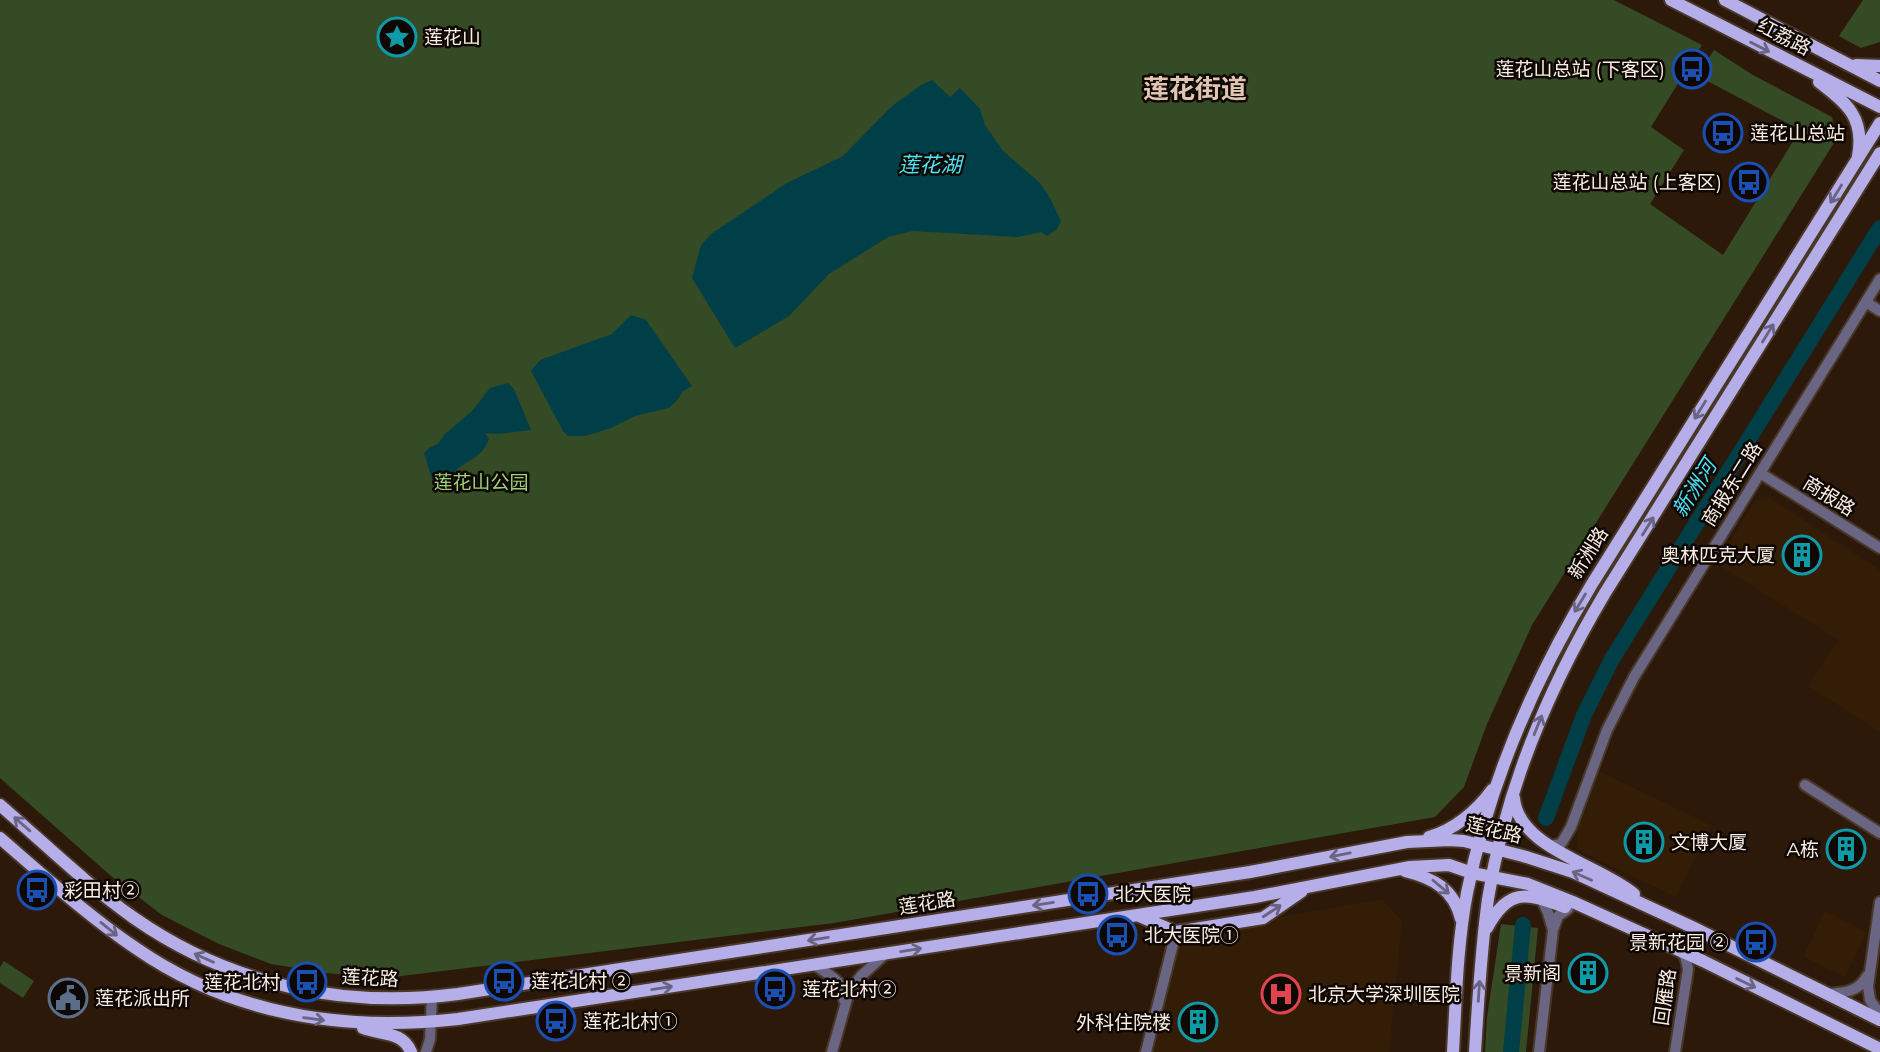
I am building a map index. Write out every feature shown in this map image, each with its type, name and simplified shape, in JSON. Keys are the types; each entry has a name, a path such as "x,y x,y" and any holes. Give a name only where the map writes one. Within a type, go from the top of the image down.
{"main road":[{"name":"红荔路","path":"1671,0 1880,107"},
{"name":"红荔路","path":"1725,0 1880,81"},
{"path":"1844,62 1858,66 1880,66"},
{"path":"1799,67 1849,108 1859,130 1857,160"},
{"name":"新洲路","path":"1452,1052 1463,928 1472,873 1498,781 1527,707 1569,622 1880,123"},
{"name":"新洲路","path":"1475,1052 1485,931 1493,876 1514,789 1542,715 1584,629 1880,153"},
{"path":"1407,842 1436,835 1450,828 1477,808 1498,781"},
{"path":"1514,789 1516,811 1529,831 1550,846 1619,883 1644,904"},
{"name":"莲花路","path":"0,805 133,917 171,942 211,962 264,981 319,994 364,999 432,998 1250,873 1407,842 1450,840 1499,849 1563,868 1880,1017"},
{"path":"0,838 119,937 189,981 236,1000 316,1020 353,1023 430,1022 1137,915 1398,869 1449,865 1535,887 1703,961 1880,1049"},
{"path":"1398,869 1426,877 1443,887 1457,906 1463,928"},
{"path":"1137,915 1176,932 1263,918 1307,887"},
{"path":"1485,931 1497,912 1511,900 1524,895 1595,913"},
{"path":"353,1023 401,1038 408,1044 411,1052"}],"street":[{"name":"商报东二路","path":"1550,846 1561,844 1571,827 1598,752 1628,687 1880,279"},
{"path":"1866,302 1880,311"},
{"name":"商报路","path":"1760,473 1880,548"},
{"path":"1804,785 1880,833"},
{"name":"商报东二路","path":"1571,827 1570,848 1577,860"},
{"path":"1541,898 1553,930"},
{"path":"1880,902 1868,973 1869,996 1880,1017"},
{"path":"1539,1052 1553,930 1558,916 1568,908"},
{"path":"1146,1052 1176,932"},
{"name":"回雁路","path":"1677,1052 1688,966 1685,956 1679,950"},
{"path":"832,1052 844,1003 856,981 885,954"},
{"name":"回雁路","path":"1677,1052 1693,973 1696,966 1703,961"},
{"path":"815,965 841,985 844,1003"},
{"path":"1827,994 1858,988 1868,973"},
{"path":"426,1052 432,998"},
{"path":"1856,1037 1863,1052"}],"shaded area":[{"path":"1769,497 1880,570 1880,732 1808,686 1838,640 1716,563 1756,500"},
{"name":"文博大厦","path":"1599,771 1711,825 1676,897 1578,850 1578,829"},
{"name":"北京大学深圳医院","path":"1382,899 1402,921 1389,1052 1151,1052 1181,935"},
{"path":"1825,911 1867,932 1845,977 1803,957"}],"green space":[{"name":"莲花山公园","path":"0,0 1614,0 1702,45 1651,127 1684,150 1650,204 1723,255 1800,130 1698,76 1714,50 1753,75 1832,117 1837,138 1532,625 1487,724 1464,787 1435,817 834,923 385,978 326,973 271,964 219,944 162,915 111,876 0,778"},
{"path":"1863,0 1880,0 1880,42 1861,48 1839,36"},
{"path":"1501,924 1538,928 1526,1052 1485,1052 1487,1017"},
{"path":"4,961 34,981 23,998 0,983 0,967"}],"water":[{"name":"莲花湖","path":"932,80 950,97 960,88 980,109 985,125 1003,151 1040,183 1050,198 1061,221 1057,229 1047,236 1041,232 1018,237 913,231 888,237 829,274 789,316 735,348 692,278 701,245 711,234 787,183 843,156 892,106"},
{"path":"631,315 646,320 692,386 682,392 669,408 635,416 611,428 585,436 568,436 531,371 540,360 612,334"},
{"path":"508,383 514,389 531,430 485,433 489,439 483,450 455,472 451,484 442,490 435,489 424,453 438,444 445,434 473,410 490,388"}],"waterway":[{"name":"新洲河","path":"1546,818 1584,715 1612,659 1880,228"},
{"name":"新洲河","path":"1511,1052 1523,925"}],"place":[{"name":"莲花山","path":"397,37"},
{"name":"莲花山总站 (下客区)","path":"1692,69"},
{"name":"莲花山总站","path":"1723,133"},
{"name":"莲花山总站 (上客区)","path":"1749,182"},
{"name":"奥林匹克大厦","path":"1802,555"},
{"name":"文博大厦","path":"1644,842"},
{"name":"A栋","path":"1846,849"},
{"name":"彩田村②","path":"37,890"},
{"name":"北大医院","path":"1088,894"},
{"name":"北大医院①","path":"1117,935"},
{"name":"景新花园 ②","path":"1756,942"},
{"name":"景新阁","path":"1588,973"},
{"name":"莲花北村 ②","path":"504,981"},
{"name":"莲花北村","path":"307,982"},
{"name":"莲花北村②","path":"775,989"},
{"name":"北京大学深圳医院","path":"1281,994"},
{"name":"莲花派出所","path":"68,998"},
{"name":"莲花北村①","path":"556,1021"},
{"name":"外科住院楼","path":"1198,1022"}],"district":[{"name":"莲花街道","path":"1195,89"}]}
